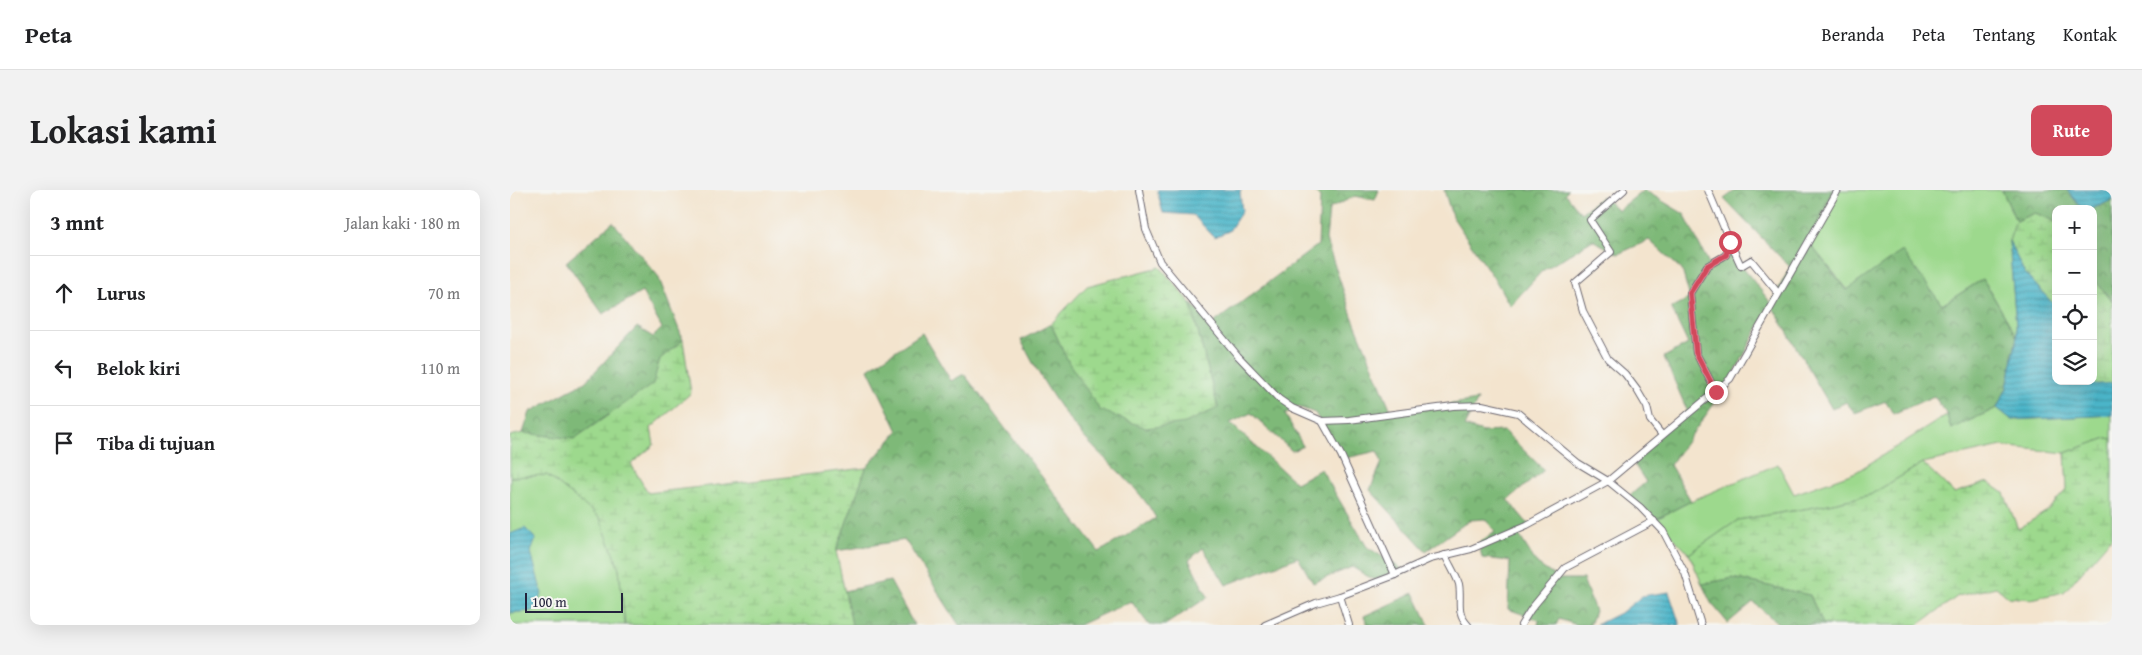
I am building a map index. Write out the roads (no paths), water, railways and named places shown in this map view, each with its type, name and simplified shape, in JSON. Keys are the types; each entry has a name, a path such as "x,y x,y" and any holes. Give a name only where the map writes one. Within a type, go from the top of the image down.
{"street":[{"path":"1139,190 1146,230 1160,262 1238,356 1279,400 1322,421 1349,420 1453,406 1482,405 1504,409 1525,418 1578,462 1608,481 1640,507 1663,531 1685,573 1701,625"},
{"path":"1624,190 1590,220 1611,252 1575,283 1583,311 1608,359 1625,374 1637,390 1647,407 1650,420 1662,435"},
{"path":"1708,190 1741,266 1751,260 1778,293"},
{"path":"1265,625 1316,603 1395,575 1430,559 1471,549 1527,525 1608,481 1730,380 1838,190"},
{"path":"1716,392 1696,353 1690,293 1707,266 1726,255 1730,242"},
{"path":"1322,421 1341,455 1395,575"},
{"path":"1521,625 1531,608 1566,568 1654,521"},
{"path":"1445,555 1459,584 1458,603 1461,616 1468,625"},
{"path":"1340,596 1350,625"}],"water":[{"path":"1157,190 1242,190 1240,192 1242,211 1229,231 1214,237 1193,215 1163,213"},
{"path":"2067,190 2112,190 2112,200 2097,207 2097,205 2079,205"},
{"path":"2009,241 2024,272 2052,303 2052,385 2112,383 2112,415 2012,420 1997,408 2007,388 2017,337"},
{"path":"525,528 536,539 531,552 542,594 533,611 510,613 510,534"},
{"path":"1669,592 1680,625 1596,625 1622,612 1642,596"}]}
